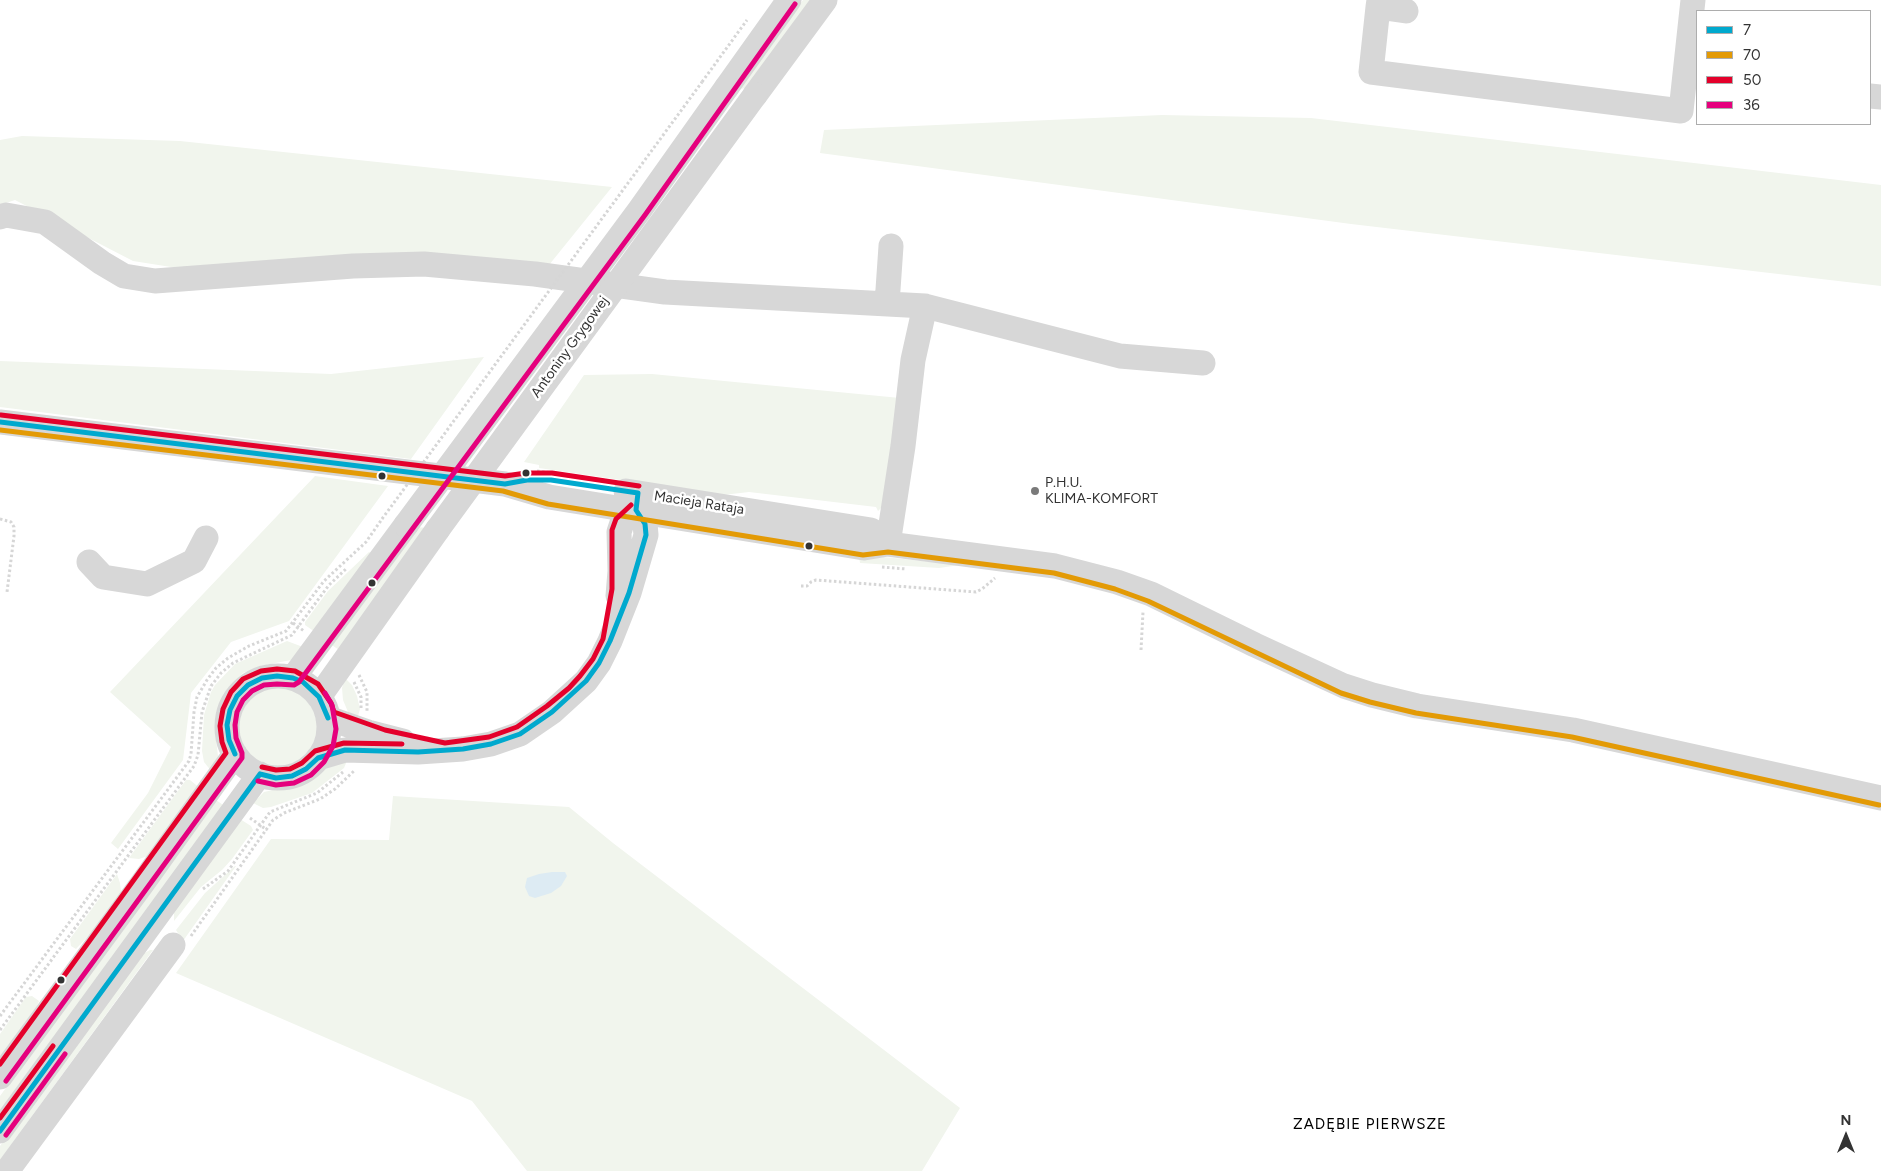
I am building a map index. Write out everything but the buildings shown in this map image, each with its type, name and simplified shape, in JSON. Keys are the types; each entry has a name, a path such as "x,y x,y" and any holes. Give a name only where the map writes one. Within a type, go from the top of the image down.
{"street":[{"name":"Antoniny Grygowej","path":"293,678 639,211 789,0"},
{"name":"Antoniny Grygowej","path":"324,707 438,529 825,0"},
{"path":"1406,11 1378,4 1371,72 1681,111 1691,83 1693,0"},
{"path":"0,217 6,215 45,222 102,263 124,276 155,280 353,266 424,264 535,274 665,292 925,306 1120,356 1203,363"},
{"path":"887,304 891,246"},
{"path":"888,544 914,360 925,306"},
{"name":"Macieja Rataja","path":"0,422 505,484 549,496 637,502 864,548 888,544 1055,566 1117,582 1144,592 1344,686 1372,694 1417,706 1573,730 1881,798"},
{"path":"318,758 366,741 445,751 463,750 491,744 520,734 552,712 586,681 610,641 629,594 646,535 645,524 637,502"},
{"path":"89,562 103,577 147,584 194,561 206,538"},
{"path":"324,707 329,729 326,744 318,758 306,769 292,776 276,778 260,774 246,766 235,754 229,740 227,725 230,710 237,696 248,685 262,678 277,676 293,678 312,689 324,707 366,741"},
{"path":"0,1077 137,892 235,754"},
{"path":"0,1131 260,774"},
{"path":"7,1171 179,944"}],"path":[{"path":"0,1016 189,761 197,697 216,668 228,658 249,646 286,631 324,581 366,542 751,15"},
{"path":"0,519 10,522 14,527 7,592"},
{"path":"0,1030 194,766 198,755 202,712 211,686 221,673 233,663 292,635 328,585 350,566"},
{"path":"801,586 807,586 816,580 976,592 996,578"},
{"path":"1141,650 1144,592"},
{"path":"179,944 273,820 278,816 320,799 335,790 359,766 366,741 366,692 357,669"}],"shaded area":[{"path":"803,0 812,0 749,88 738,89"},
{"path":"1162,115 1311,118 1881,185 1881,286 1351,224 820,153 824,130"},
{"path":"22,136 180,141 612,187 549,265 171,267 133,261 15,200 0,205 0,140"},
{"path":"484,357 411,459 0,407 0,361 331,374"},
{"path":"652,374 900,398 885,504 878,511 876,507 749,492 723,495 539,468 539,465 524,462 584,375"},
{"path":"315,476 388,486 289,621 231,642 191,693 183,760 118,849 111,843 148,793 171,747 110,692"},
{"path":"416,527 428,528 339,650 329,643"},
{"path":"369,552 371,553 315,632 305,625 305,622 328,591"},
{"path":"874,556 960,565 939,568 860,563 859,557"},
{"path":"287,641 303,647 291,660 260,666 243,673 224,693 217,711 215,731 218,756 212,772 204,762 202,751 204,715 215,685 235,664"},
{"path":"345,678 352,685 357,696 360,709 358,716 353,717 348,712 343,700 342,688"},
{"path":"278,688 293,691 306,699 314,712 317,727 314,742 306,755 293,763 278,766 263,763 250,755 242,742 239,727 242,712 250,699 263,691"},
{"path":"349,756 344,768 312,793 271,807 263,808 253,803 264,792 300,784 313,778 325,767"},
{"path":"186,780 190,780 201,789 151,855 139,859 129,858"},
{"path":"393,796 569,807 613,843 960,1108 922,1171 527,1171 472,1101 176,973 271,839 389,840"},
{"path":"216,800 226,807 0,1114 0,1096"},
{"path":"240,819 251,826 253,830 232,859 201,887 174,921 174,912"},
{"path":"235,866 183,941 176,930 205,893"},
{"path":"552,872 565,872 567,876 561,886 551,893 535,898 529,896 525,887 527,878"},
{"path":"117,874 121,893 115,908 76,949 71,946 70,939"},
{"path":"153,950 0,1160 0,1146 139,956"},
{"path":"32,996 39,1001 30,1023 0,1065 0,1034 26,997"}],"transit line":[{"name":"36","path":"6,1081 242,758 236,738 235,725 237,712 243,700 252,691 264,685 294,685 299,682 645,215 795,4"},
{"name":"50","path":"1,415 505,476 526,473 552,473 639,486"},
{"name":"7","path":"0,422 505,484 527,480 551,480 638,493"},
{"name":"70","path":"0,430 503,491 548,504 863,555 888,552 1054,573 1115,589 1148,601 1341,693 1370,702 1416,713 1572,737 1879,805"},
{"name":"7","path":"260,774 276,778 292,776 306,769 318,758 345,750 418,752 463,749 491,744 520,734 552,712 586,681 599,663 629,593 646,535 645,524 636,510 638,493"},
{"name":"50","path":"0,1064 226,753 222,742 220,726 223,709 231,692 243,679 261,671 277,669 295,671 318,684 331,703 334,712 385,730 445,743 489,737 517,727 569,688 593,659 603,639 612,589 612,530 616,519 631,505"},
{"name":"7","path":"235,754 229,740 227,725 230,710 237,696 248,685 262,678 277,676 293,678 303,682 319,697 328,718"},
{"name":"36","path":"258,781 276,785 294,783 311,775 324,762 333,746 336,729 332,705 325,693"},
{"name":"50","path":"262,767 276,770 290,769 302,763 315,751 344,743 402,744"},
{"name":"7","path":"0,1131 260,774"},
{"name":"50","path":"0,1118 53,1046"},
{"name":"36","path":"6,1135 65,1054"}],"place":[{"name":"P.H.U. KLIMA-KOMFORT","path":"1035,491"}],"district":[{"name":"ZADĘBIE PIERWSZE","path":"1370,1125"}]}
